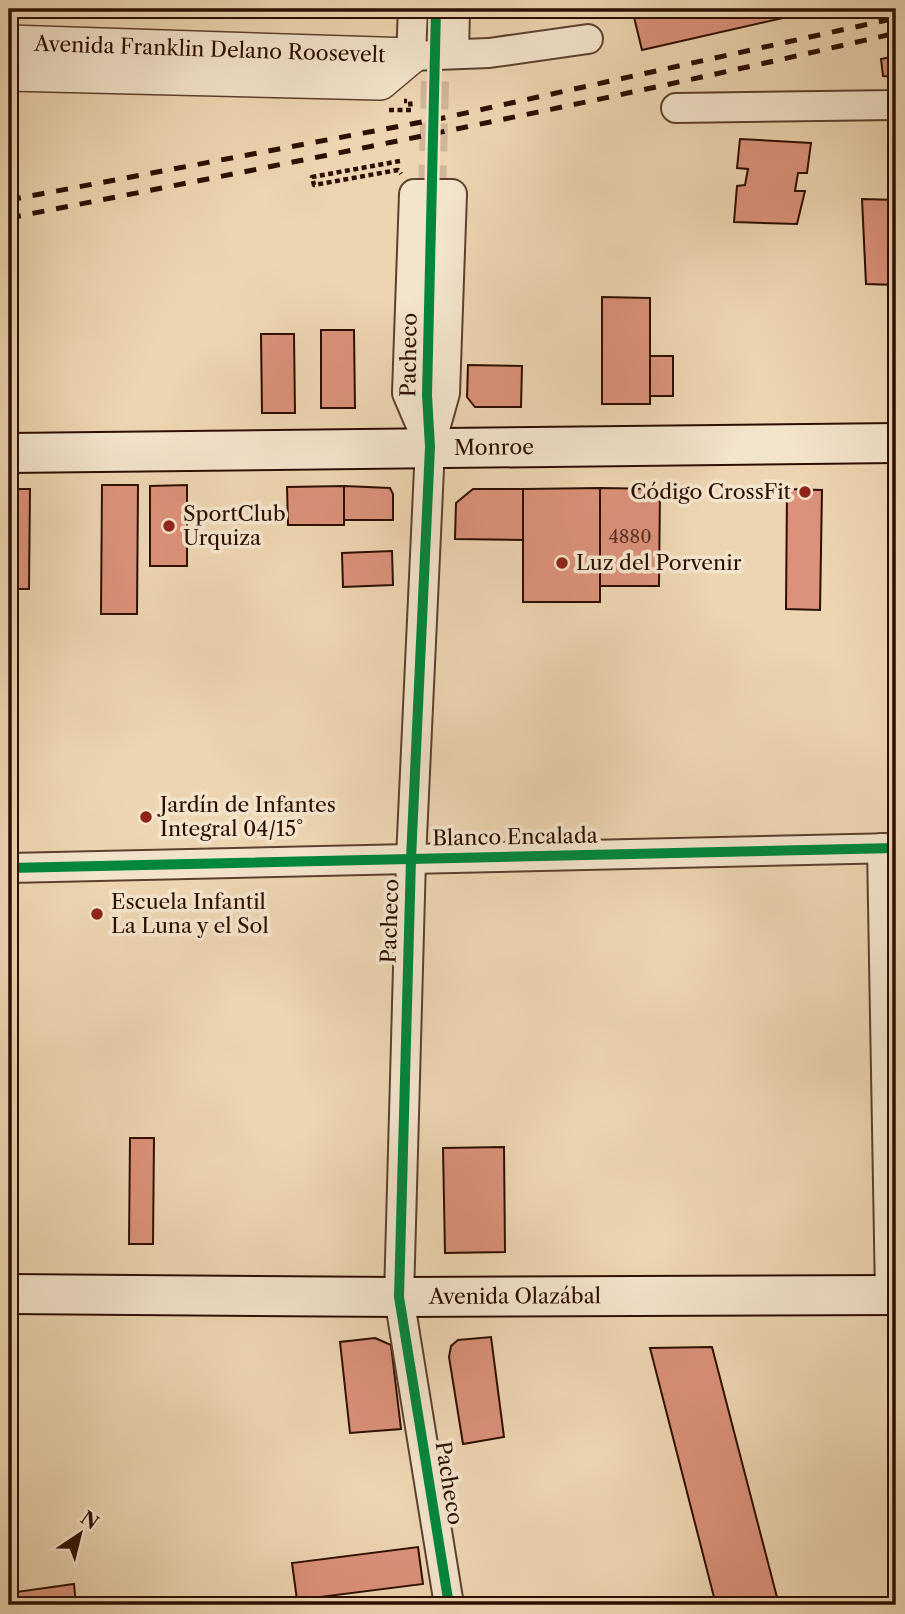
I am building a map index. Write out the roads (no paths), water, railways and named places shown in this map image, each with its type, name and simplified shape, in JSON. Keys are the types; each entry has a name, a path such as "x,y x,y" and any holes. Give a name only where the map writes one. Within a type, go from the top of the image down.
{"main road":[{"name":"Monroe","path":"9,453 896,443"},
{"name":"Avenida Olazábal","path":"9,1294 399,1297 893,1295"}],"street":[{"path":"413,9 434,50"},
{"path":"434,50 436,9"},
{"path":"434,50 455,9"},
{"name":"Avenida Franklin Delano Roosevelt","path":"9,43 489,52 588,39"},
{"name":"Avenida Franklin Delano Roosevelt","path":"9,73 380,82 434,50"},
{"path":"677,108 896,105"},
{"name":"Pacheco","path":"414,194 452,194 445,393 430,447 407,393 414,194"},
{"name":"Pacheco","path":"431,235 427,395 430,447 411,859 399,1297 449,1605"},
{"path":"889,848 893,1295"},
{"name":"Blanco Encalada","path":"9,868 889,848"}],"tunnel":[{"path":"431,235 436,40"}],"railway":[{"path":"9,200 443,118 896,18"},
{"path":"9,218 564,107 896,33"}],"place":[{"name":"Código CrossFit","path":"805,492"},
{"name":"SportClub Urquiza","path":"169,526"},
{"name":"Luz del Porvenir","path":"562,563"},
{"name":"Jardín de Infantes Integral 04/15°","path":"146,817"},
{"name":"Escuela Infantil La Luna y el Sol","path":"97,914"}]}
